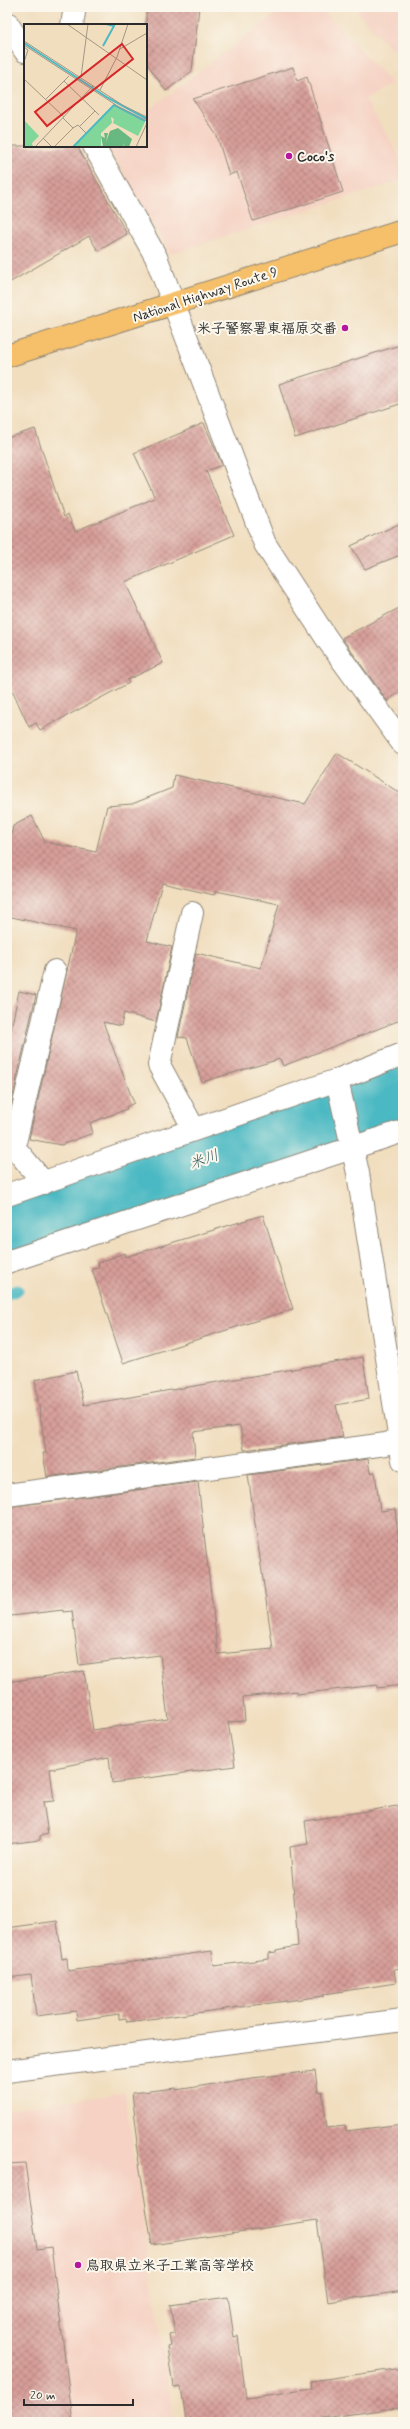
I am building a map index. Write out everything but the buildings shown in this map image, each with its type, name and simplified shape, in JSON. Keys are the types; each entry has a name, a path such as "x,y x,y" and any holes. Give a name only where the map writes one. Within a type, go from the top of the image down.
{"highway":[{"name":"National Highway Route 9","path":"7,356 403,231"}],"street":[{"path":"72,24 75,7"},
{"path":"7,23 24,49"},
{"path":"95,147 156,257 265,544 328,639 403,744"},
{"path":"192,913 159,1065 194,1129"},
{"path":"44,1183 11,1145 55,971"},
{"path":"7,1195 194,1129 339,1087 403,1054"},
{"path":"7,1495 386,1444 402,1446 352,1142 339,1087"},
{"path":"7,1262 352,1142 403,1131"},
{"path":"7,2071 403,2020"}],"shaded area":[{"path":"285,7 320,7 392,84 365,99 403,162 403,180 170,254 109,147 147,147 147,111"},
{"path":"403,7 403,62 354,8"},
{"name":"鳥取県立米子工業高等学校","path":"125,2093 173,2422 7,2422 7,2109"}],"waterway":[{"name":"米川","path":"7,1230 265,1137 403,1095"},
{"path":"7,1294 18,1290"}],"place":[{"name":"Coco's","path":"289,156"},
{"name":"米子警察署東福原交番","path":"345,328"},
{"name":"鳥取県立米子工業高等学校","path":"78,2265"}]}
